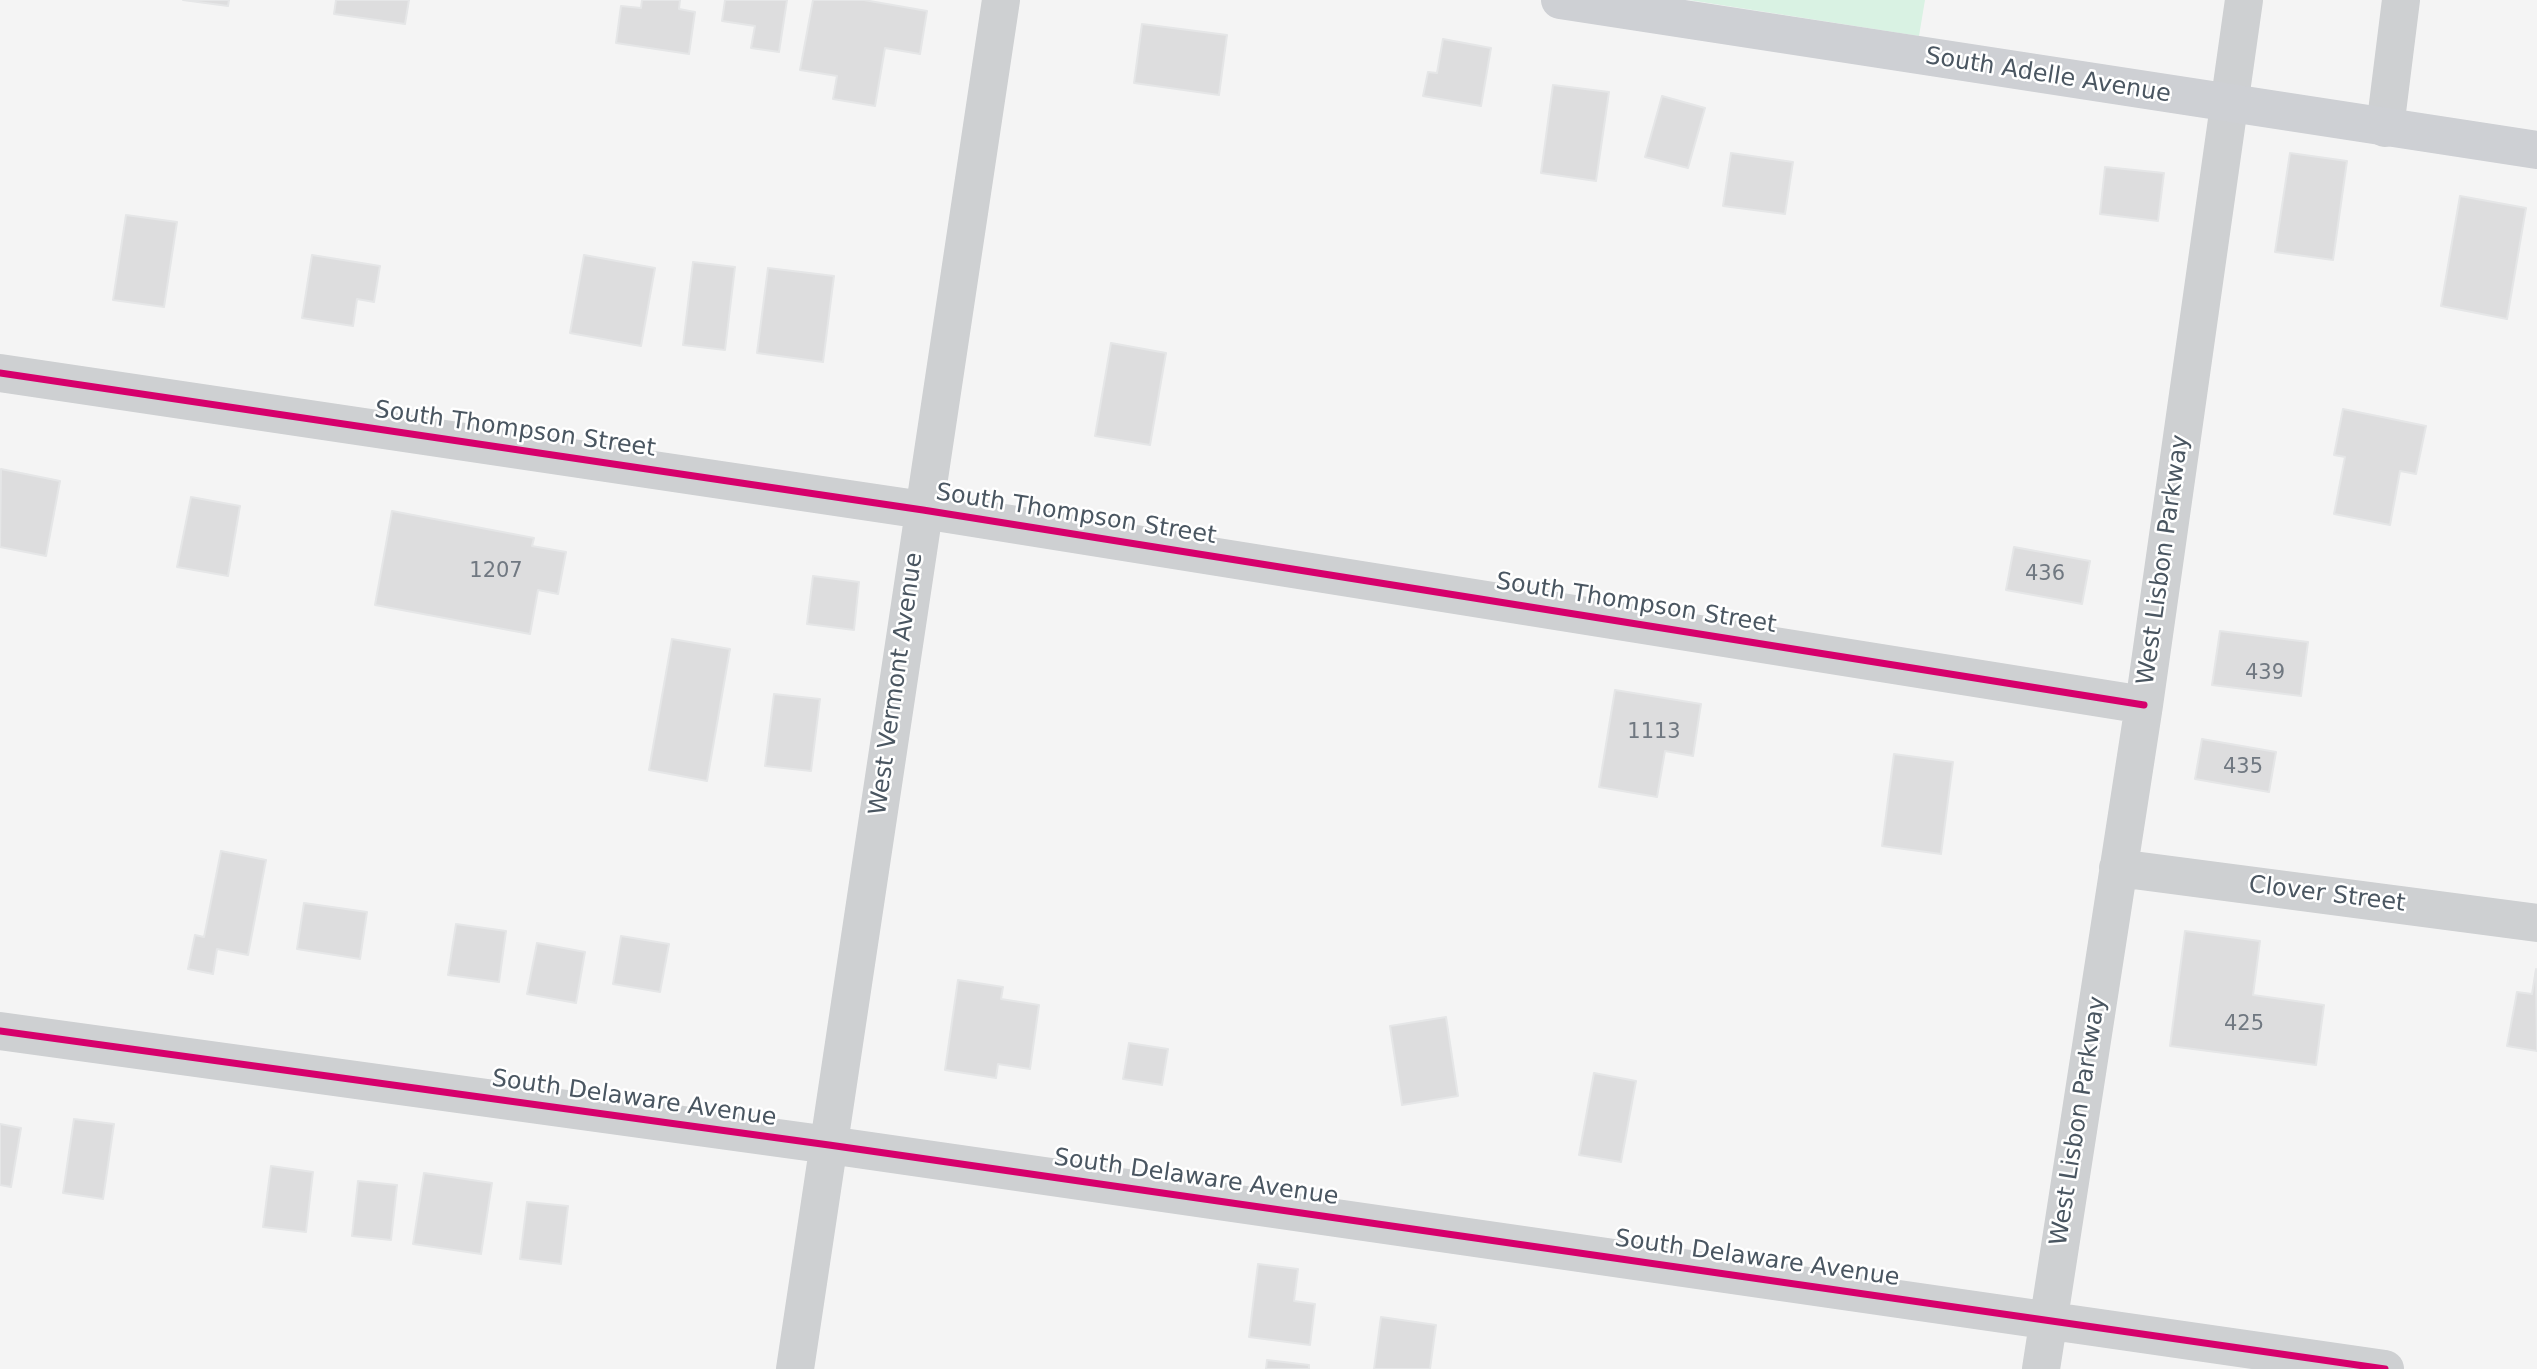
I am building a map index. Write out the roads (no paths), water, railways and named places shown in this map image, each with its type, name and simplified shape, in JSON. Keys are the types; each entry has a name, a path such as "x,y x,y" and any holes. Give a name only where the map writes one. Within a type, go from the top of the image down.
{"street":[{"name":"West Vermont Avenue","path":"795,1369 1000,0"},
{"name":"South Adelle Avenue","path":"1560,0 2537,150"},
{"name":"West Lisbon Parkway","path":"2041,1369 2144,705 2244,0"},
{"path":"2385,128 2402,0"},
{"name":"South Thompson Street","path":"0,373 923,510 2144,705"},
{"name":"Clover Street","path":"2118,868 2537,922"},
{"name":"South Delaware Avenue","path":"0,1031 829,1145 2385,1369"}]}
